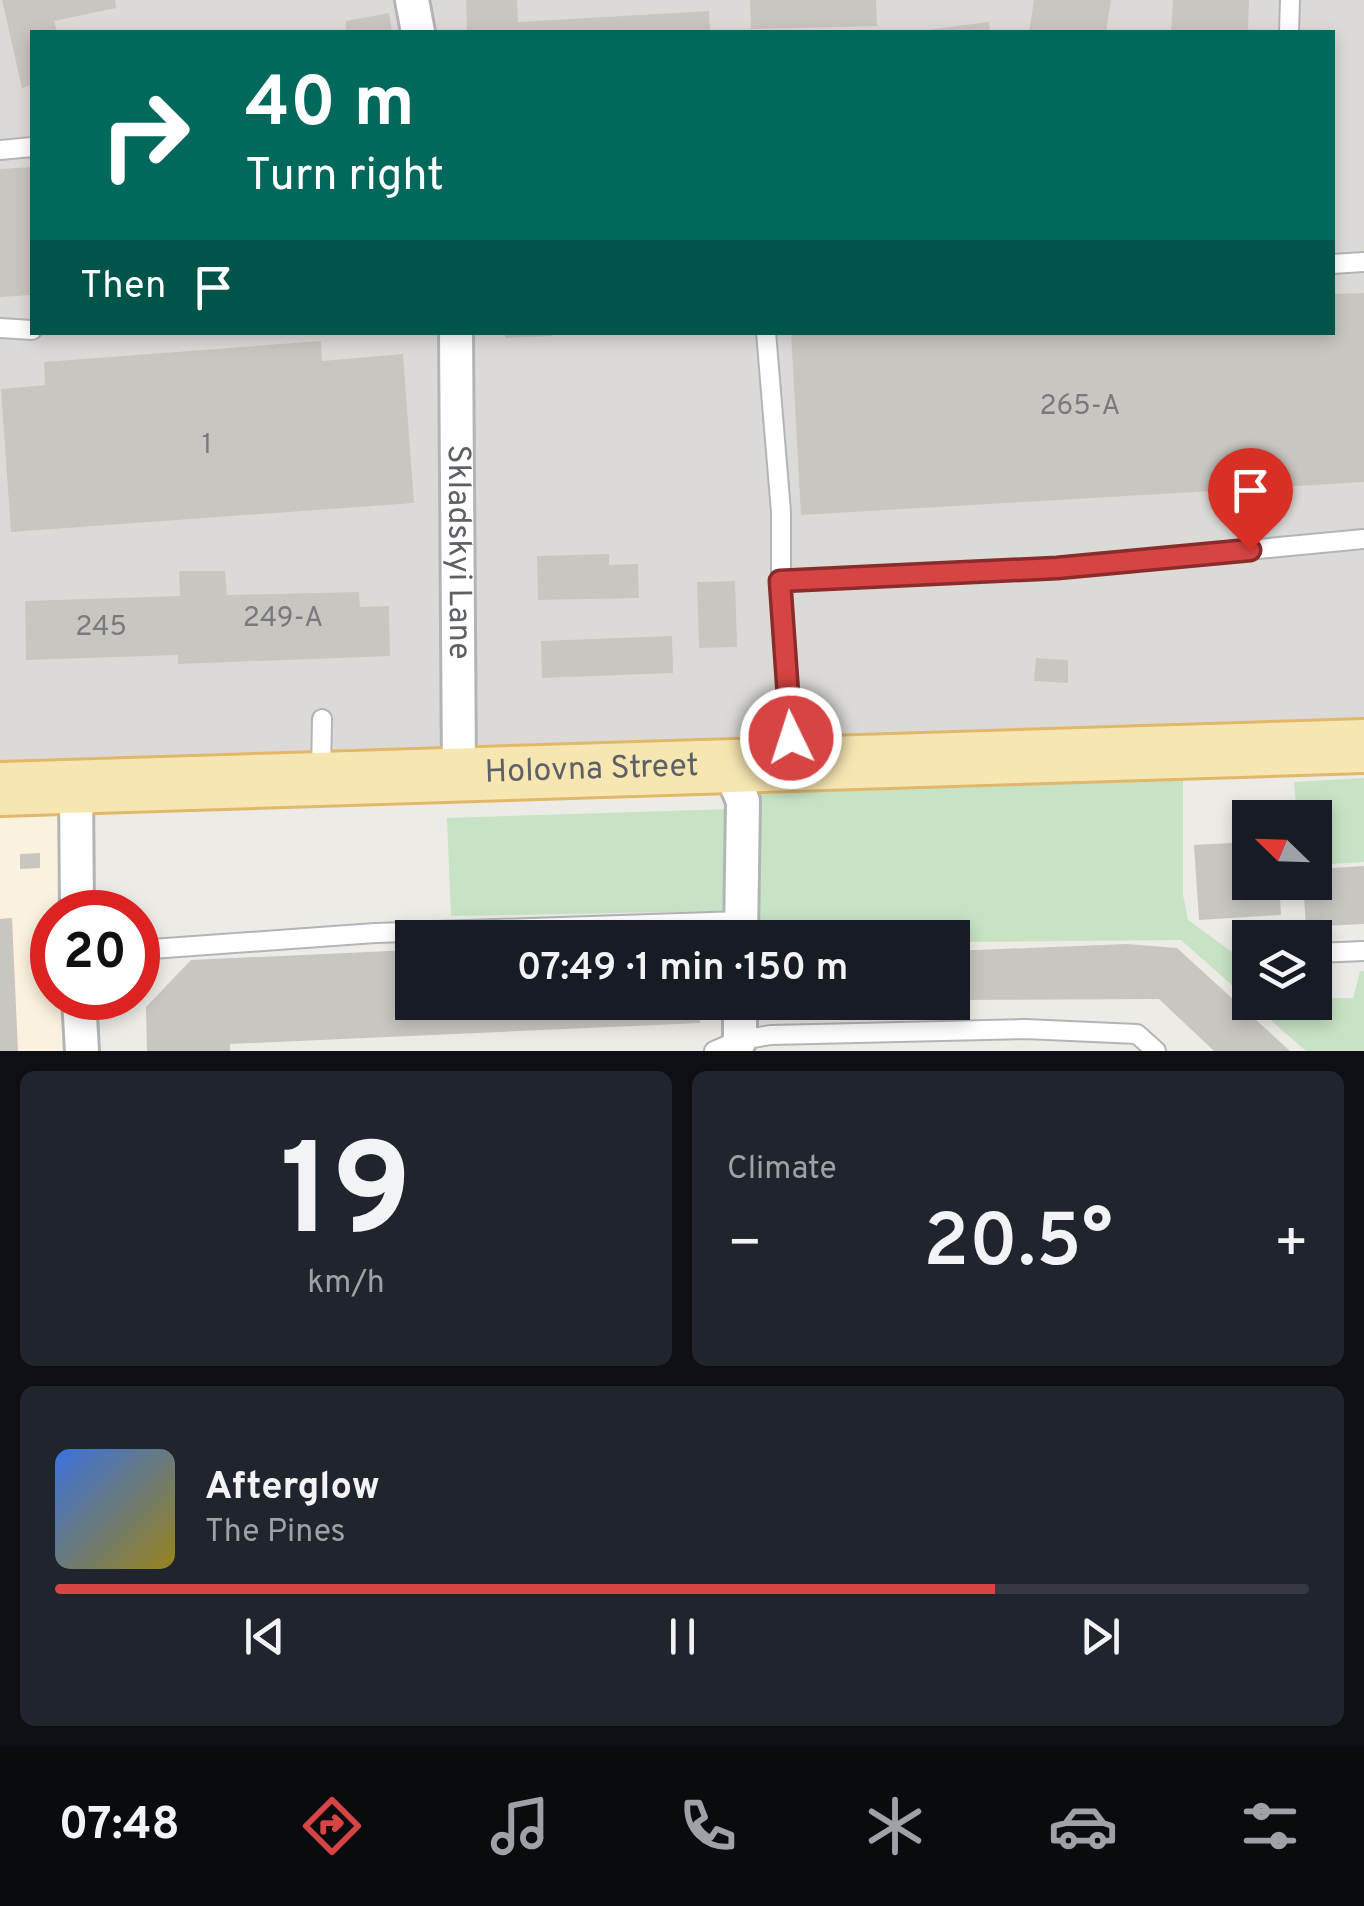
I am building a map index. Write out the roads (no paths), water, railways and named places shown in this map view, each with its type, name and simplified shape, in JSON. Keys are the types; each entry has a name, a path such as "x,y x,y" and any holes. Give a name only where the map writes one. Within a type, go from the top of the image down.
{"main road":[{"name":"Holovna Street","path":"0,789 1364,746"}],"street":[{"path":"412,0 418,30"},
{"name":"Skladskyi Lane","path":"456,335 459,772"},
{"path":"728,766 743,801 741,920"},
{"path":"76,787 77,890"},
{"path":"80,1020 82,1051"},
{"path":"730,1047 736,1020"}],"lane":[{"path":"1289,30 1290,0"},
{"path":"0,150 30,147"},
{"path":"1335,264 1364,262"},
{"path":"0,328 30,330"},
{"path":"766,335 781,512 780,581 790,764"},
{"path":"780,581 1057,568 1364,539"},
{"path":"321,777 322,719"},
{"path":"160,948 395,933"},
{"path":"1332,952 1364,951"},
{"path":"730,1047 771,1035 1025,1029 1138,1034 1156,1051"},
{"path":"1068,1031 1069,1051"}]}
